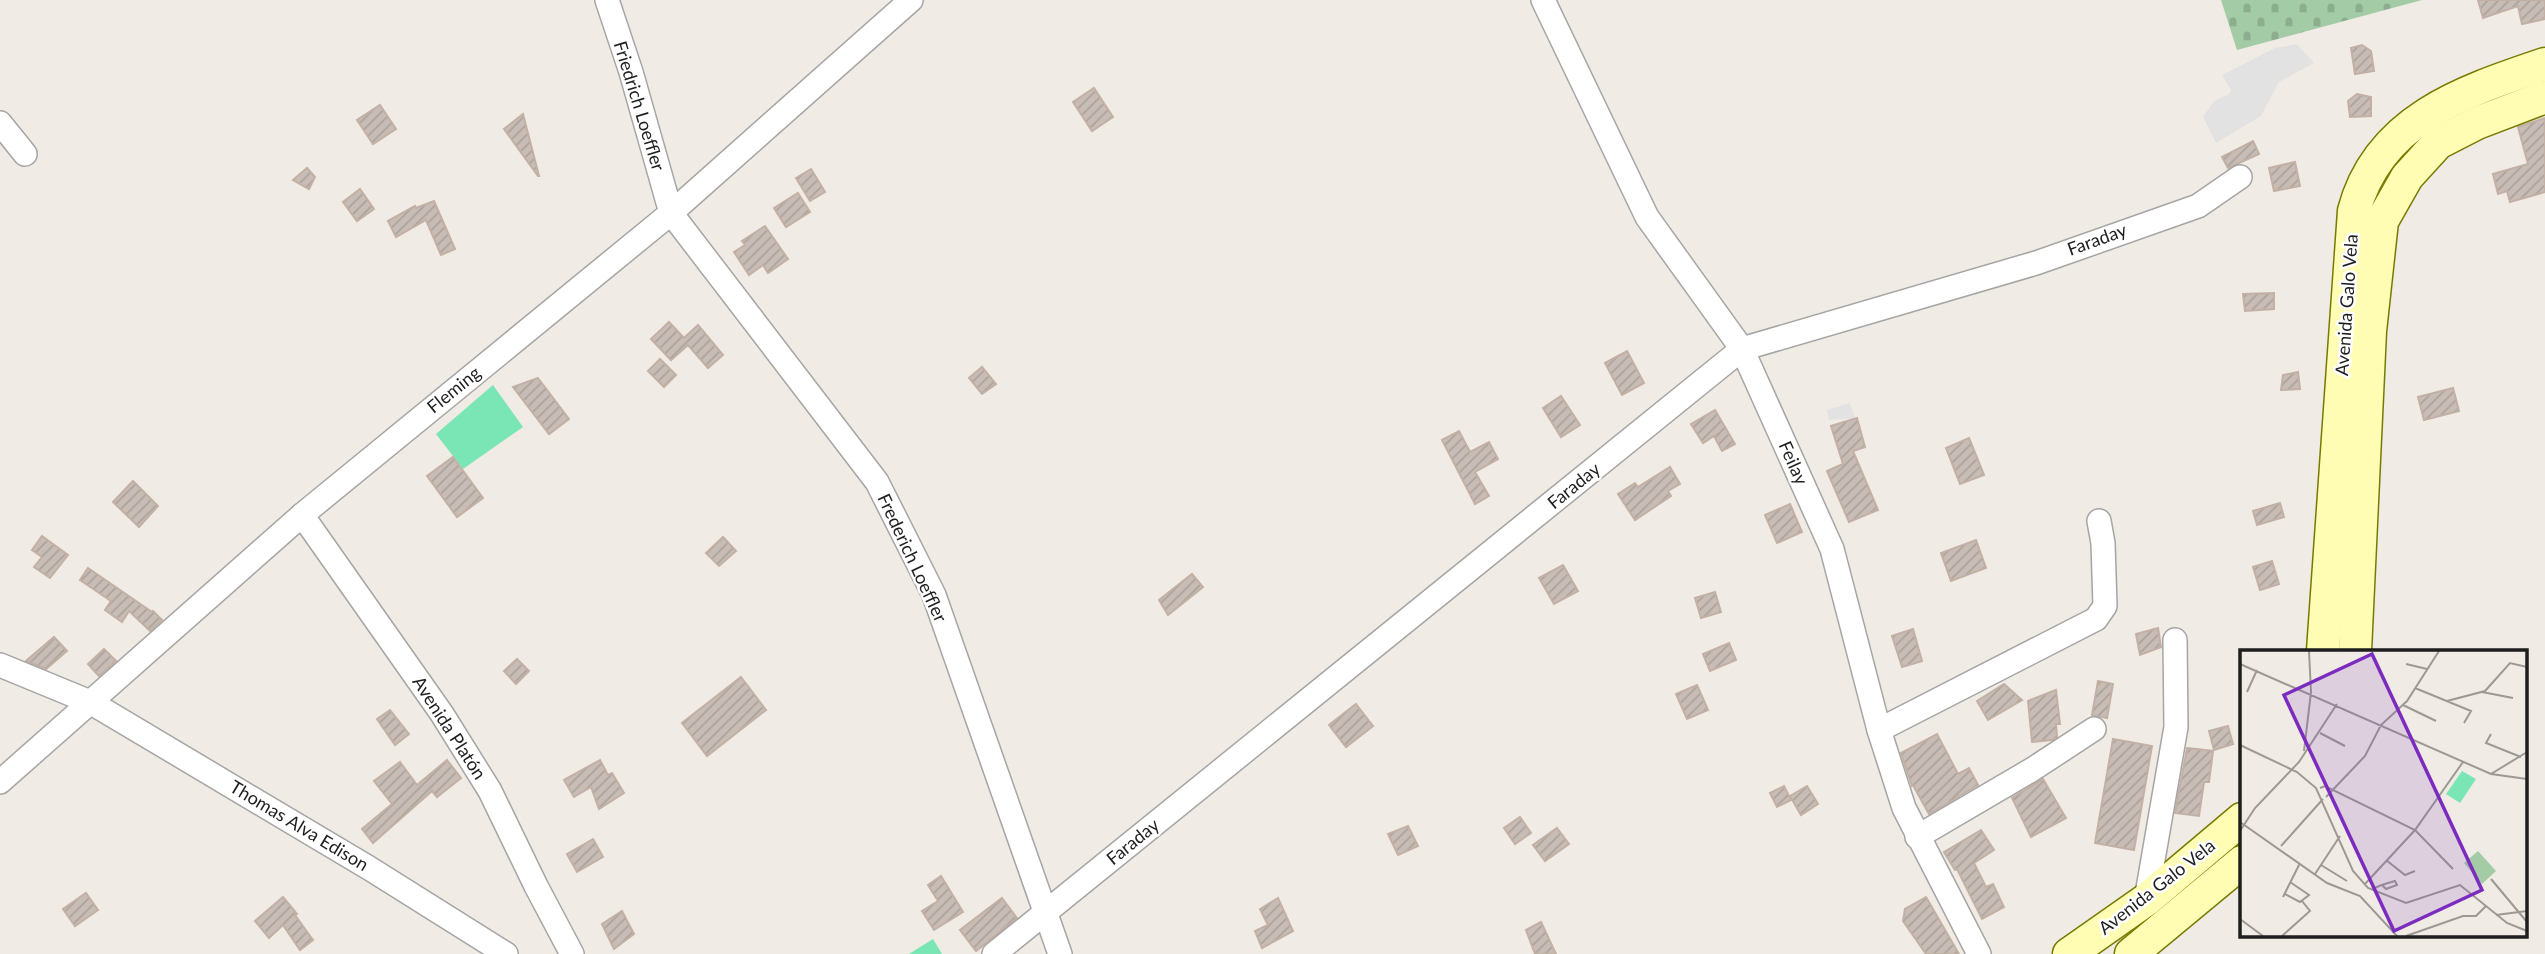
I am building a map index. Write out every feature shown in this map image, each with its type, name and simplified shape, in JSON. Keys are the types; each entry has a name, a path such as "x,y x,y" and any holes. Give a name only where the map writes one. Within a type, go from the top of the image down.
{"main road":[{"name":"Avenida Galo Vela","path":"2323,650 2354,211 2358,194 2381,153 2400,134 2436,107 2545,64"},
{"name":"Avenida Galo Vela","path":"2355,650 2370,331 2382,221 2407,177 2438,143 2477,123 2545,97"},
{"name":"Avenida Galo Vela","path":"2069,954 2146,900 2240,821"},
{"name":"Avenida Galo Vela","path":"2130,954 2240,864"}],"street":[{"name":"Friedrich Loeffler","path":"607,0 631,72 671,213"},
{"name":"Fleming","path":"0,782 302,515 671,213 911,0"},
{"name":"Feilay","path":"1543,0 1647,218 1742,349 1832,549 1879,730 1904,808 1979,954"},
{"path":"0,123 25,154"},
{"name":"Faraday","path":"994,954 1742,349 2036,262 2198,206 2240,177"},
{"name":"Frederich Loeffler","path":"671,213 877,482 934,595 1060,954"},
{"name":"Avenida Platón","path":"302,515 455,734 490,791 572,954"},
{"path":"1879,730 2096,620 2105,606 2103,543 2099,521"},
{"path":"2146,900 2176,727 2175,640"},
{"name":"Thomas Alva Edison","path":"0,665 90,702 369,868 506,954"},
{"path":"1917,837 2023,775 2094,729"}],"green space":[{"path":"2221,0 2422,0 2237,50"},
{"path":"493,385 523,427 463,469 436,434"},
{"path":"933,939 942,954 909,954"}],"shaded area":[{"path":"2297,44 2314,63 2279,82 2261,116 2216,143 2203,117 2214,101 2229,94 2231,90 2222,75 2275,48"},
{"path":"1850,403 1855,418 1829,420 1827,410"}],"building":[{"path":"2478,0 2545,0 2545,19 2522,24 2518,6 2483,18"},
{"path":"2362,45 2371,51 2374,71 2355,74 2351,48"},
{"path":"1094,88 1113,117 1092,131 1073,102"},
{"path":"2357,94 2371,97 2371,116 2350,117 2348,101"},
{"path":"380,105 396,129 373,144 357,120"},
{"path":"523,114 539,176 504,129"},
{"path":"2545,118 2545,192 2510,202 2507,191 2498,194 2493,174 2528,164 2518,127"},
{"path":"2253,141 2259,154 2228,168 2222,157"},
{"path":"2295,162 2300,186 2274,191 2269,168"},
{"path":"307,168 315,177 309,189 293,180"},
{"path":"811,169 825,192 810,201 796,178"},
{"path":"360,189 374,209 357,221 343,202"},
{"path":"798,193 810,212 786,227 774,208"},
{"path":"434,201 455,249 441,255 426,220 396,237 388,221 415,206 416,208"},
{"path":"765,226 788,259 768,273 763,265 749,275 734,252 745,245 742,241"},
{"path":"2274,293 2274,309 2245,311 2243,294"},
{"path":"669,322 684,338 698,325 723,355 708,368 688,345 671,360 651,339"},
{"path":"1627,351 1644,383 1622,395 1605,363"},
{"path":"660,359 676,375 664,387 648,371"},
{"path":"982,367 996,384 982,394 969,378"},
{"path":"2298,372 2300,389 2281,390 2283,375"},
{"path":"538,378 569,419 549,434 513,387"},
{"path":"2453,388 2459,411 2424,420 2418,397"},
{"path":"1561,396 1580,425 1561,437 1543,408"},
{"path":"1715,410 1735,444 1722,451 1714,436 1703,443 1691,424"},
{"path":"1857,418 1865,447 1853,451 1878,510 1849,522 1827,471 1843,464 1831,426"},
{"path":"1459,431 1470,452 1489,442 1498,459 1475,472 1489,496 1475,504 1442,440"},
{"path":"1969,438 1984,475 1960,484 1946,448"},
{"path":"453,457 483,498 457,517 427,476"},
{"path":"1670,467 1680,484 1668,491 1671,496 1635,520 1618,494 1635,483 1638,487"},
{"path":"133,481 158,506 139,527 113,502"},
{"path":"2280,503 2284,517 2257,525 2253,511"},
{"path":"1790,504 1802,532 1777,543 1765,515"},
{"path":"42,536 68,555 50,578 34,567 42,557 32,550"},
{"path":"723,537 736,551 719,566 706,553"},
{"path":"1976,540 1986,568 1951,581 1941,553"},
{"path":"2272,561 2279,584 2260,590 2253,567"},
{"path":"1563,565 1578,591 1554,604 1539,578"},
{"path":"88,568 153,611 162,620 150,631 129,611 122,622 105,610 111,601 80,580"},
{"path":"1192,574 1203,587 1168,615 1159,600"},
{"path":"1715,592 1721,612 1701,618 1695,598"},
{"path":"2158,628 2161,647 2140,655 2136,634"},
{"path":"1913,629 1922,661 1902,667 1892,636"},
{"path":"54,637 67,651 46,669 26,661"},
{"path":"1729,643 1736,660 1710,671 1703,654"},
{"path":"104,649 116,661 99,676 88,664"},
{"path":"517,659 529,671 516,684 504,671"},
{"path":"741,677 766,710 707,756 682,723"},
{"path":"2098,681 2113,684 2107,718 2092,715"},
{"path":"2004,684 2022,700 1988,720 1977,701"},
{"path":"1697,685 1708,710 1687,719 1676,694"},
{"path":"2056,690 2060,724 2056,724 2057,737 2032,742 2028,701"},
{"path":"1356,704 1373,726 1346,747 1329,725"},
{"path":"390,710 409,734 395,745 377,719"},
{"path":"2228,726 2233,744 2214,750 2209,731"},
{"path":"1937,734 1958,774 1969,768 1978,785 1929,814 1912,786 1901,753"},
{"path":"2113,739 2152,746 2134,850 2095,843"},
{"path":"2187,748 2213,751 2209,782 2204,782 2199,816 2175,813"},
{"path":"447,760 461,778 437,797 432,791 373,843 362,829 392,804 374,781 400,762 417,785"},
{"path":"600,760 608,775 612,773 624,793 599,809 591,787 574,797 564,780"},
{"path":"2043,779 2066,818 2031,837 2012,798"},
{"path":"1784,786 1791,800 1777,807 1770,793"},
{"path":"1807,786 1818,804 1801,815 1790,796"},
{"path":"1520,817 1531,833 1515,844 1504,828"},
{"path":"1408,826 1418,846 1398,855 1388,834"},
{"path":"1557,828 1569,844 1545,861 1533,845"},
{"path":"1981,830 1994,850 1974,863 1986,887 1993,884 2004,907 1982,919 1957,869 1955,870 1944,852"},
{"path":"593,839 603,857 577,872 567,854"},
{"path":"941,876 963,912 934,930 922,911 938,901 928,885"},
{"path":"86,893 98,910 75,926 63,909"},
{"path":"283,897 313,940 300,950 283,925 269,938 255,921"},
{"path":"1926,897 1959,954 1926,954 1903,921 1905,909"},
{"path":"1002,898 1017,918 976,951 960,930"},
{"path":"1278,898 1293,931 1262,948 1255,931 1268,925 1260,909"},
{"path":"622,911 634,934 614,949 602,924"},
{"path":"1541,922 1556,954 1535,954 1526,930"}]}
